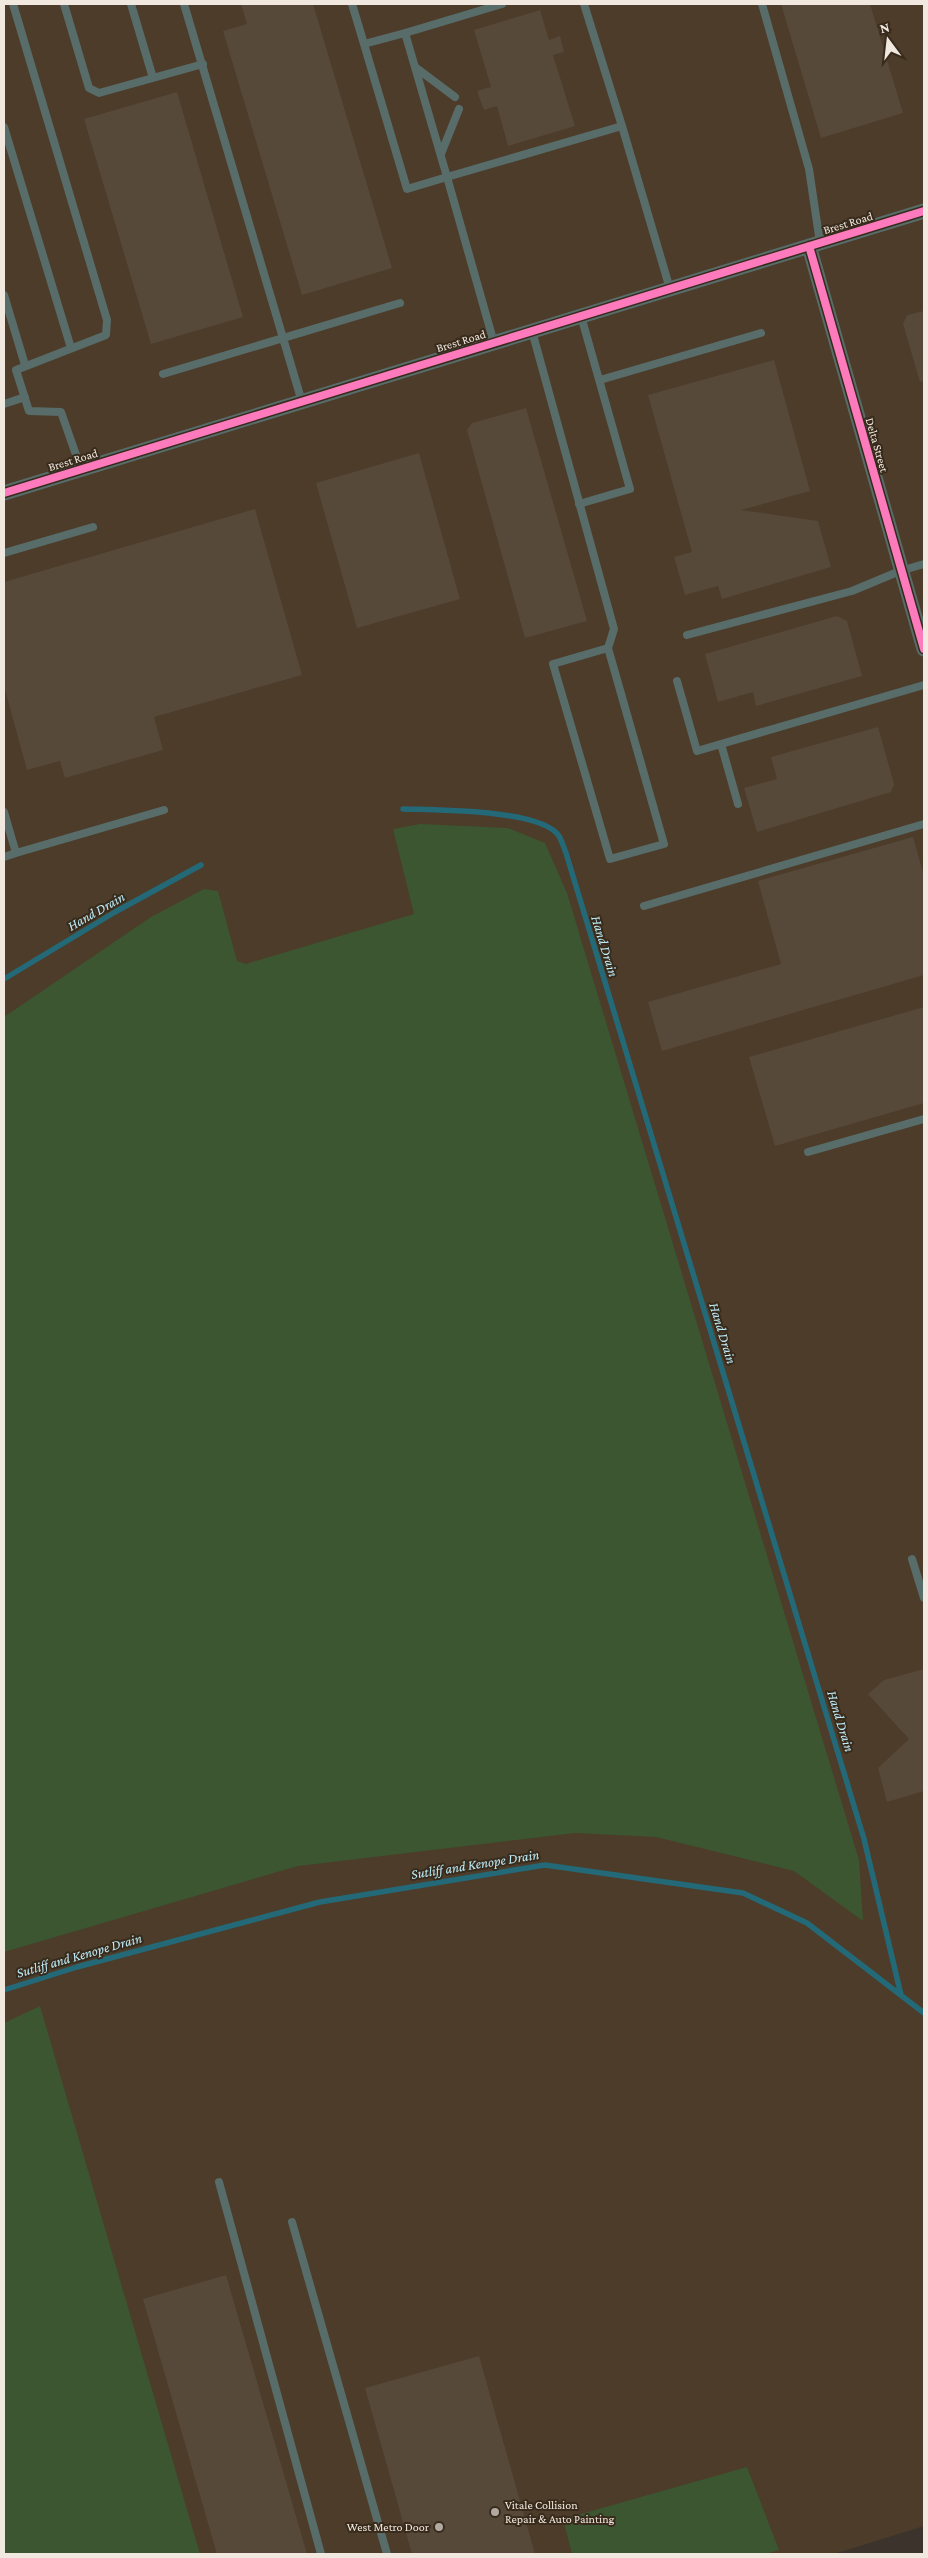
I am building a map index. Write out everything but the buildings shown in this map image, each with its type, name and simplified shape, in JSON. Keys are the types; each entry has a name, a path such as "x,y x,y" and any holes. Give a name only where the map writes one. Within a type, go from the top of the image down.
{"street":[{"name":"Brest Road","path":"4,493 924,211"},
{"name":"Delta Street","path":"815,245 900,571 924,649"}],"lane":[{"path":"13,4 107,320 106,335 16,370 29,411 61,412 81,469"},
{"path":"64,4 89,88 94,92 99,93 202,64"},
{"path":"132,4 154,78"},
{"path":"184,4 302,402"},
{"path":"352,4 407,189 622,126"},
{"path":"364,44 502,4"},
{"path":"584,4 670,289"},
{"path":"762,4 809,169 815,245"},
{"path":"405,33 494,343"},
{"path":"415,67 456,98"},
{"path":"441,154 459,110"},
{"path":"4,127 71,348"},
{"path":"4,295 25,365"},
{"path":"163,374 400,303"},
{"path":"579,504 630,489 581,316"},
{"path":"532,331 614,629 608,648 664,844 610,859 553,664 608,648"},
{"path":"600,380 761,333"},
{"path":"4,404 25,397"},
{"path":"4,553 93,528"},
{"path":"687,635 852,591 900,571 924,564"},
{"path":"676,681 696,751 924,684"},
{"path":"721,744 738,804"},
{"path":"4,857 164,810"},
{"path":"4,812 16,853"},
{"path":"644,906 924,824"},
{"path":"808,1152 924,1119"},
{"path":"912,1559 924,1598"},
{"path":"218,2182 321,2554"},
{"path":"292,2222 387,2554"}],"shaded area":[{"path":"4,4 924,4 924,2526 834,2554 4,2554"}],"green space":[{"path":"420,824 508,828 545,843 567,893 859,1860 863,1921 794,1871 656,1837 575,1833 298,1866 4,1952 4,1017 151,917 204,889 218,891 237,961 246,964 414,914 393,829"},
{"path":"40,2006 200,2554 4,2554 4,2023"},
{"path":"747,2467 779,2550 766,2554 572,2554 563,2519"}],"waterway":[{"name":"Hand Drain","path":"403,809 461,811 510,816 548,827 559,836 562,842 864,1839 901,1995"},
{"name":"Hand Drain","path":"4,979 115,912 201,865"},
{"name":"Sutliff and Kenope Drain","path":"4,1990 77,1967 320,1902 545,1865 743,1893 807,1923 924,2013"}],"cycle path":[{"path":"4,493 924,211"},
{"path":"809,246 924,649"}],"place":[{"name":"Vitale Collision Repair & Auto Painting","path":"495,2512"},
{"name":"West Metro Door","path":"439,2527"}]}
